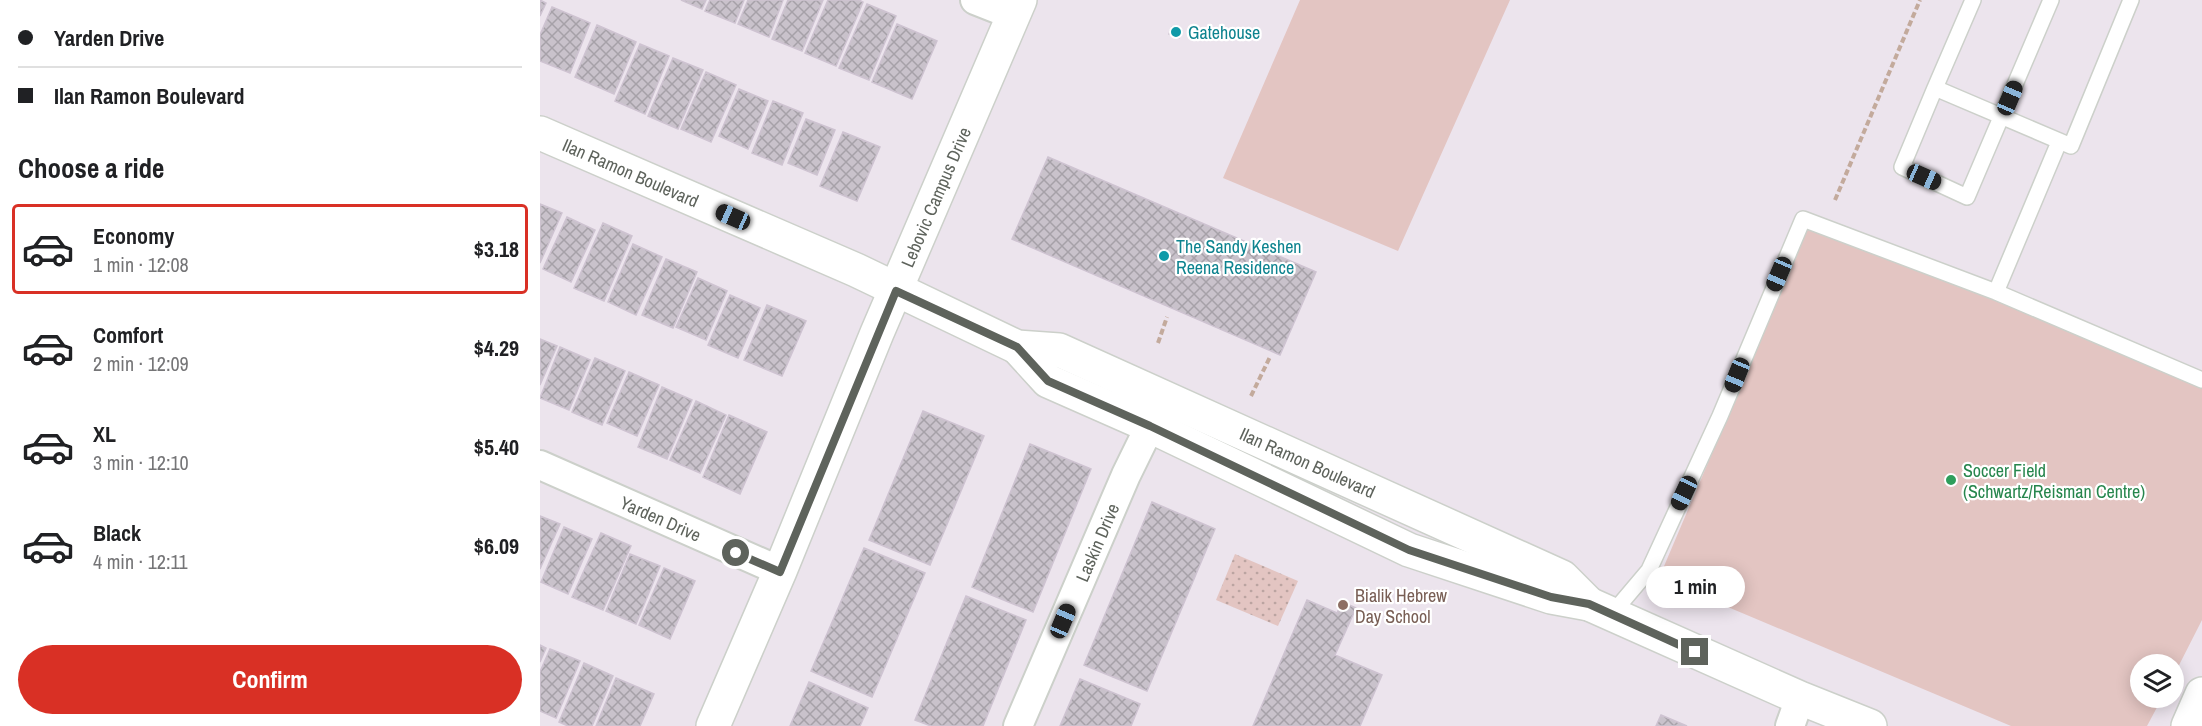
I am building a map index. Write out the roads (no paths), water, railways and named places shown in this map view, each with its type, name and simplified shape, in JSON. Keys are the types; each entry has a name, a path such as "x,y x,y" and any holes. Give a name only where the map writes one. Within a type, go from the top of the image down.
{"street":[{"path":"975,0 1016,8"},
{"name":"Lebovic Campus Drive","path":"713,726 780,572 1016,8"},
{"name":"Ilan Ramon Boulevard","path":"540,133 856,270 1017,347 1059,350 1322,468 1562,577 1600,610"},
{"name":"Ilan Ramon Boulevard","path":"1017,347 1048,381 1150,426 1409,550 1551,597 1600,610 1795,712 1870,726"},
{"name":"Laskin Drive","path":"1018,726 1126,475 1150,426"},
{"name":"Yarden Drive","path":"540,465 780,572"},
{"path":"2188,726 2202,694"}],"lane":[{"path":"1973,0 1902,167 1967,197 2050,0"},
{"path":"1935,88 2071,146 2131,0"},
{"path":"1996,292 2059,142"},
{"path":"1600,610 1649,570 1720,416 1803,219 1996,292 2202,380"}],"place":[{"name":"Gatehouse","path":"1176,32"},
{"name":"The Sandy Keshen Reena Residence","path":"1164,256"},
{"name":"Soccer Field (Schwartz/Reisman Centre)","path":"1951,480"},
{"name":"Bialik Hebrew Day School","path":"1343,605"}]}
